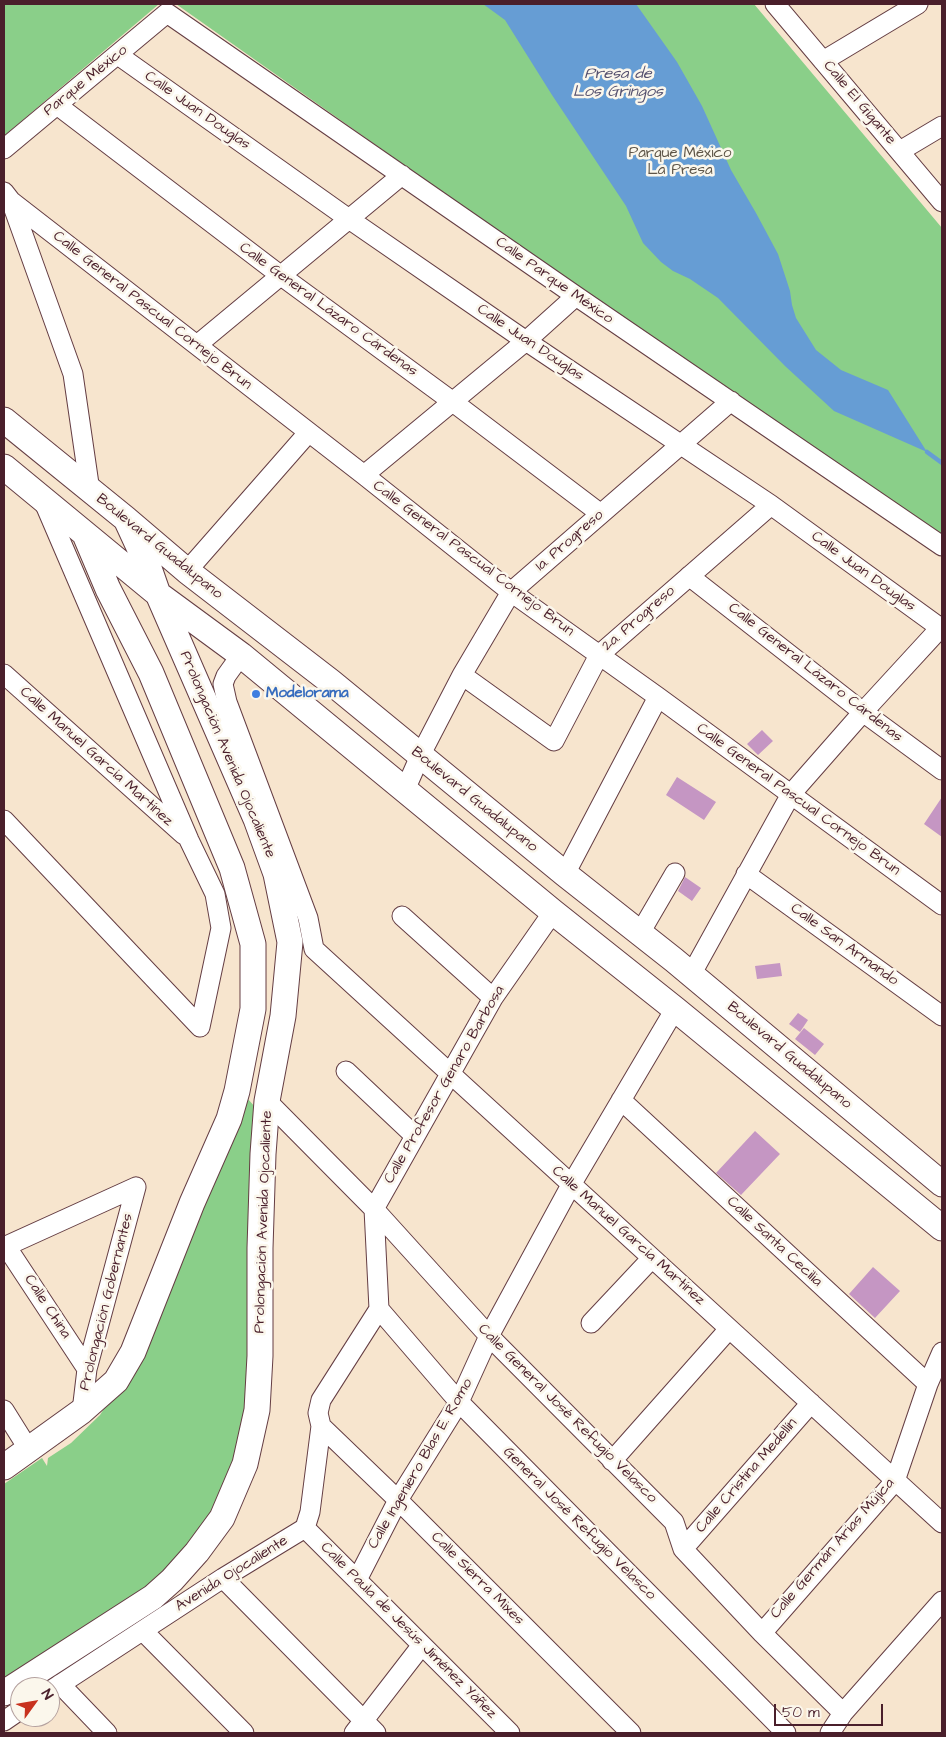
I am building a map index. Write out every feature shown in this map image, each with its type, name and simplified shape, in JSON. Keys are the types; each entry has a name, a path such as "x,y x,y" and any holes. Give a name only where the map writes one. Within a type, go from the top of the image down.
{"main road":[{"name":"Boulevard Guadalupano","path":"4,420 126,519 187,572 331,682 565,874 692,975 942,1184"},
{"path":"4,467 241,655 553,912 675,1008 942,1228"},
{"name":"Prolongación Avenida Ojocaliente","path":"126,519 146,578 223,742 256,818 276,874 290,942 283,1016 267,1101 260,1248 260,1356 257,1410 245,1464 222,1518 197,1552 172,1580 153,1596"},
{"path":"82,1411 116,1382 133,1352 192,1203 229,1119 237,1091 253,1009 253,944 232,868 150,673 108,589 84,532"},
{"path":"108,589 116,579 146,578 182,583 301,675 322,678 331,682"},
{"path":"223,742 226,702"},
{"name":"Prolongación Gobernantes","path":"4,1467 82,1411"},
{"name":"Avenida Ojocaliente","path":"4,1692 153,1596"}],"street":[{"name":"Calle El Gigante","path":"775,4 942,202"},
{"path":"823,61 918,4"},
{"name":"Parque México","path":"4,149 167,13"},
{"name":"Calle Parque México","path":"167,13 942,546"},
{"name":"Calle Juan Douglas","path":"118,55 349,219 526,341 771,505 942,627"},
{"name":"Calle General Lázaro Cárdenas","path":"57,105 280,275 601,514"},
{"path":"900,151 942,126"},
{"path":"197,345 402,175"},
{"name":"Calle General Pascual Cornejo Brun","path":"8,197 511,592 658,697 942,906"},
{"name":"Calle General Pascual Cornejo Brun","path":"8,197 73,374 90,491"},
{"path":"364,475 526,341 576,296"},
{"name":"1a. Progreso","path":"404,790 462,675 511,592 731,401"},
{"path":"187,572 308,434"},
{"path":"4,820 200,1027 221,928 215,894 189,840 42,499"},
{"name":"2a. Progreso","path":"462,675 554,741 599,655 771,505"},
{"name":"Calle General Lázaro Cárdenas","path":"688,576 863,712 942,770"},
{"path":"692,975 791,794 863,712 942,627"},
{"path":"226,702 224,684 226,676 241,655"},
{"name":"Calle Manuel García Martínez","path":"4,674 189,840"},
{"path":"565,874 658,697"},
{"name":"Calle Manuel García Martínez","path":"226,702 308,918 314,949 942,1523"},
{"path":"207,876 232,868"},
{"path":"640,933 675,873"},
{"name":"Calle San Armando","path":"746,874 942,1016"},
{"name":"Calle Profesor Genaro Barbosa","path":"374,1209 492,998 553,912"},
{"path":"402,916 492,998"},
{"name":"Calle Ingeniero Blas E. Romo","path":"357,1580 398,1500 459,1402 489,1336 571,1185 675,1008"},
{"path":"346,1071 415,1136"},
{"name":"Calle Santa Cecilia","path":"621,1100 928,1384"},
{"name":"Calle General José Refugio Velasco","path":"267,1101 374,1209 489,1336 674,1522 683,1549 762,1633 843,1713"},
{"name":"Prolongación Gobernantes","path":"5,1246 136,1187 87,1369 82,1411"},
{"path":"374,1209 379,1309"},
{"name":"Calle China","path":"5,1246 87,1369"},
{"path":"591,1323 652,1258"},
{"name":"Avenida Ojocaliente","path":"60,1685 223,1578 305,1528 310,1512 321,1426 318,1413 321,1400 379,1309"},
{"name":"General José Refugio Velasco","path":"379,1309 459,1402 786,1733"},
{"path":"612,1461 729,1329"},
{"name":"Calle Germán Arias Mújica","path":"762,1633 895,1481 928,1384 942,1352"},
{"name":"Calle Cristina Medellín","path":"683,1549 810,1403"},
{"path":"4,1410 28,1450"},
{"name":"Calle Sierra Mixes","path":"321,1426 398,1500 631,1733"},
{"name":"Calle Paula de Jesús Jiménez Yáñez","path":"305,1528 510,1733"},
{"path":"223,1578 365,1729 422,1644"},
{"path":"832,1732 843,1713 942,1600"},
{"path":"143,1631 244,1733"},
{"path":"60,1692 107,1733"}],"green space":[{"path":"4,4 159,4 4,136"},
{"name":"Parque México La Presa","path":"176,4 754,4 942,228 942,536 526,251"},
{"path":"247,1098 256,1108 246,1428 216,1509 169,1574 4,1682 4,1484 42,1458 47,1466 48,1458 71,1443 100,1415 141,1350"}],"water":[{"name":"Presa de Los Gringos","path":"483,4 636,4 677,62 702,106 731,170 778,254 790,291 796,318 816,350 841,370 888,390 927,452 834,411 785,366 718,298 661,262 643,243 626,206 552,95 505,20"}],"building":[{"path":"762,730 773,741 758,755 747,744"},
{"path":"677,777 716,802 704,820 666,795"},
{"path":"942,797 942,837 924,824"},
{"path":"685,877 701,888 692,901 678,891"},
{"path":"780,963 782,976 757,979 755,966"},
{"path":"798,1013 808,1020 800,1032 789,1024"},
{"path":"804,1028 824,1044 815,1055 795,1039"},
{"path":"755,1131 780,1154 741,1195 716,1173"},
{"path":"873,1267 900,1291 875,1318 849,1294"}],"waterway":[{"path":"927,452 942,463"}],"place":[{"name":"Modelorama","path":"256,694"}]}
